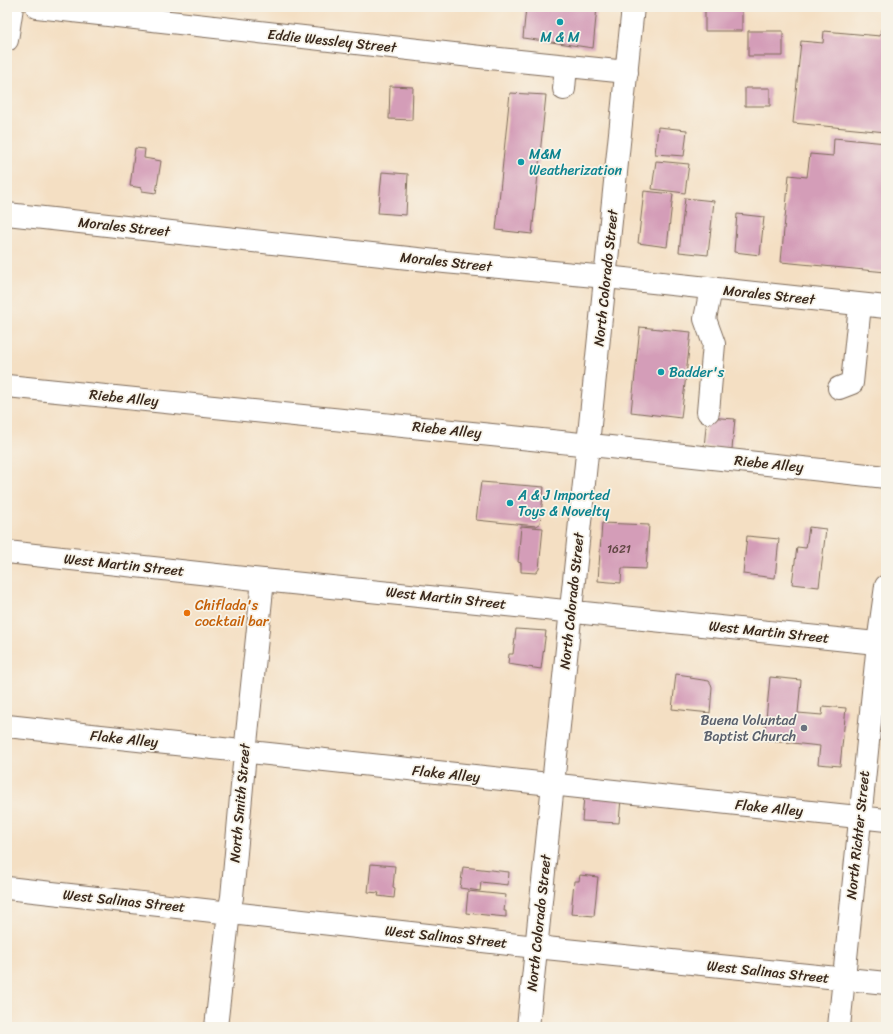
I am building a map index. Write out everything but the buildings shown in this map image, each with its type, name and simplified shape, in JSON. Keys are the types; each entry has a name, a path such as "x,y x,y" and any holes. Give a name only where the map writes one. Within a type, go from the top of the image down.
{"street":[{"path":"7,40 12,7"},
{"name":"Eddie Wessley Street","path":"37,7 627,72"},
{"name":"North Colorado Street","path":"528,1027 634,7"},
{"path":"564,89 566,66"},
{"name":"Morales Street","path":"7,214 445,262 606,277 886,307"},
{"path":"708,412 714,344 705,318 711,289"},
{"path":"839,388 852,382 860,305"},
{"name":"Riebe Alley","path":"7,386 886,477"},
{"name":"West Martin Street","path":"7,552 882,644"},
{"name":"North Smith Street","path":"216,1027 232,897 263,580"},
{"name":"North Richter Street","path":"839,1027 860,818 882,644 886,586"},
{"name":"Flake Alley","path":"7,726 553,786 886,820"},
{"name":"West Salinas Street","path":"7,888 536,948 886,984"}],"place":[{"name":"M & M","path":"560,22"},
{"name":"M&M Weatherization","path":"521,162"},
{"name":"Badder's","path":"661,372"},
{"name":"A & J Imported Toys & Novelty","path":"510,503"},
{"name":"Chiflada's cocktail bar","path":"187,613"},
{"name":"Buena Voluntad Baptist Church","path":"804,728"}]}
